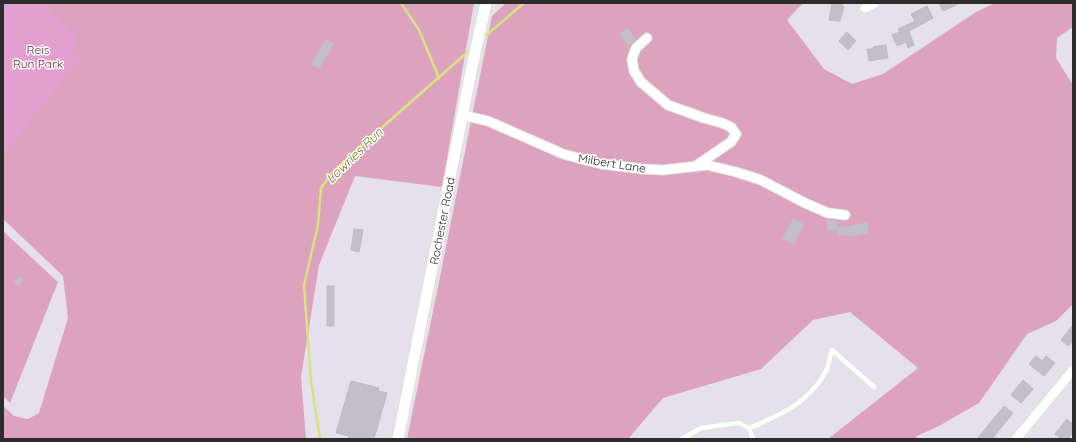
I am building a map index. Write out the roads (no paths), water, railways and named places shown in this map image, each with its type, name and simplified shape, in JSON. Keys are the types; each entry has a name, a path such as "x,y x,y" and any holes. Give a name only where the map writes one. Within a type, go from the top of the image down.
{"street":[{"name":"Rochester Road","path":"398,439 462,115 486,3"},
{"path":"865,8 875,3"},
{"name":"Milbert Lane","path":"647,38 636,48 632,59 634,71 641,82 668,105 722,123 731,127 736,134 731,142 697,166"},
{"name":"Milbert Lane","path":"462,115 488,121 563,154 601,164 664,170 707,165 736,172 761,180 828,213 845,216"},
{"path":"1016,439 1073,370"}],"lane":[{"path":"749,428 774,418 806,397 818,383 826,370 832,350 874,387"},
{"path":"682,439 701,428 739,423 749,428 753,439"}],"waterway":[{"path":"401,3 419,30 439,78"},
{"name":"Lowries Run","path":"482,39 524,3"},
{"name":"Lowries Run","path":"320,439 311,381 304,285 318,225 321,188 333,172 361,146 471,49"}],"park label":[{"name":"Reis Run Park","path":"38,56"}]}
